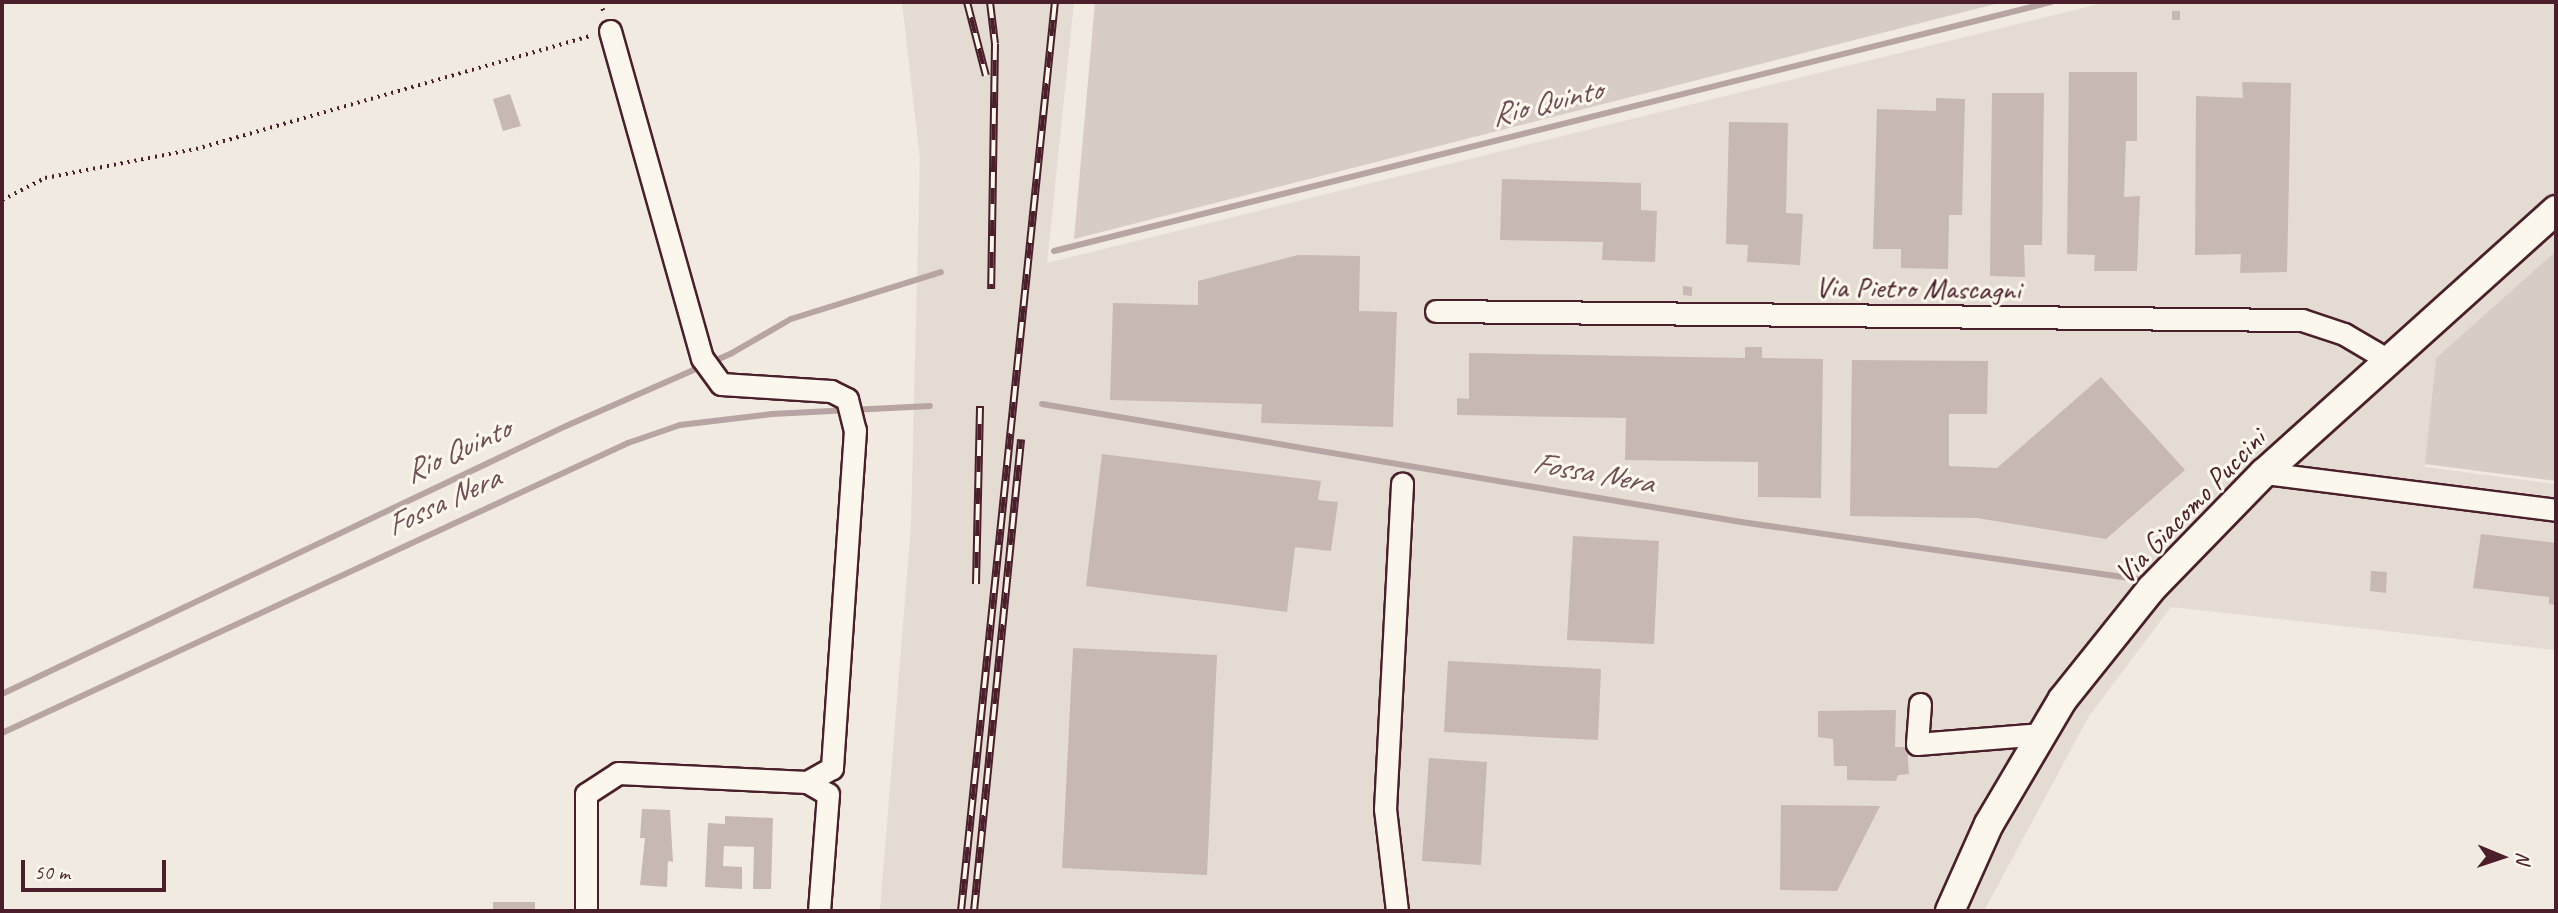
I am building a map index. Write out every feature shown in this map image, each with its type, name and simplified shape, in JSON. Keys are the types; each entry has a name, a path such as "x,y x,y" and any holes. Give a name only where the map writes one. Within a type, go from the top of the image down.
{"main road":[{"name":"Via Giacomo Puccini","path":"1950,911 1989,824 2063,699 2151,589 2264,473 2556,210"}],"street":[{"path":"610,31 707,365 721,384 831,391 850,409 855,430 832,768 807,782"},
{"name":"Via Pietro Mascagni","path":"1436,311 2302,320 2344,334 2390,361"},
{"path":"2264,473 2556,510"},
{"path":"1397,911 1385,809 1402,483"},
{"path":"1920,704 1917,744 2042,734"},
{"path":"586,911 583,821 586,794 618,773 807,782 828,793 819,911"}],"path":[{"path":"2,200 45,178 196,149 610,31"}],"shaded area":[{"path":"902,2 1074,2 1047,263 2107,2 2556,2 2556,251 2436,358 2425,467 2556,484 2556,650 2171,607 2089,716 1984,911 880,911 911,525 920,159"},
{"path":"1095,2 2003,2 1074,239"},
{"path":"2556,251 2556,481 2425,464 2436,358"}],"building":[{"path":"2172,11 2180,11 2180,20 2172,20"},
{"path":"2069,72 2137,72 2137,141 2126,141 2124,197 2140,196 2137,271 2094,271 2095,255 2067,254"},
{"path":"2242,82 2291,83 2287,272 2240,273 2241,254 2195,255 2196,96 2243,98"},
{"path":"1992,93 2044,93 2042,245 2024,245 2025,277 1990,276"},
{"path":"510,94 521,126 503,131 493,99"},
{"path":"1936,98 1965,99 1962,215 1949,215 1948,269 1901,268 1901,249 1873,249 1877,109 1936,111"},
{"path":"1729,122 1788,123 1786,213 1803,214 1800,265 1747,262 1748,245 1726,244"},
{"path":"1502,179 1641,183 1641,210 1657,211 1655,262 1602,260 1603,242 1500,240"},
{"path":"1298,255 1360,256 1359,311 1397,312 1393,427 1261,423 1262,404 1110,400 1113,303 1198,305 1198,281"},
{"path":"1683,286 1692,287 1692,296 1683,295"},
{"path":"1745,347 1762,347 1762,358 1823,359 1821,498 1758,497 1758,462 1625,460 1626,418 1457,415 1457,398 1469,399 1469,353 1745,358"},
{"path":"1852,360 1988,361 1987,414 1949,414 1949,466 1997,468 2101,377 2185,470 2106,539 1977,518 1850,516"},
{"path":"1102,454 1321,481 1318,500 1338,502 1331,551 1295,547 1287,612 1086,586"},
{"path":"2481,534 2556,543 2556,605 2549,604 2549,597 2473,588"},
{"path":"1573,536 1659,541 1654,644 1567,640"},
{"path":"2371,571 2387,572 2386,593 2370,591"},
{"path":"1073,648 1217,655 1207,875 1062,868"},
{"path":"1448,661 1601,669 1598,740 1444,732"},
{"path":"1896,710 1895,747 1907,747 1909,774 1898,775 1896,781 1847,780 1847,766 1834,766 1833,739 1818,737 1818,711"},
{"path":"1429,758 1487,762 1481,865 1422,861"},
{"path":"1781,805 1880,806 1837,891 1780,890"},
{"path":"642,809 670,810 673,862 668,861 667,887 640,885 645,838 640,838"},
{"path":"725,816 773,818 771,889 753,889 754,847 724,846 723,866 742,867 742,889 705,887 708,823 725,824"},
{"path":"493,902 535,902 535,911 493,911"}],"waterway":[{"name":"Rio Quinto","path":"1054,251 2051,2"},
{"name":"Rio Quinto","path":"2,694 566,426 732,353 791,319 941,272"},
{"name":"Fossa Nera","path":"1042,404 1741,522 2137,579"},
{"name":"Fossa Nera","path":"2,733 628,443 680,425 772,414 930,406"}],"railway":[{"path":"967,2 986,76"},
{"path":"990,2 995,44 991,289"},
{"path":"961,911 1055,2"},
{"path":"976,584 980,406"},
{"path":"974,911 1021,439"}]}
